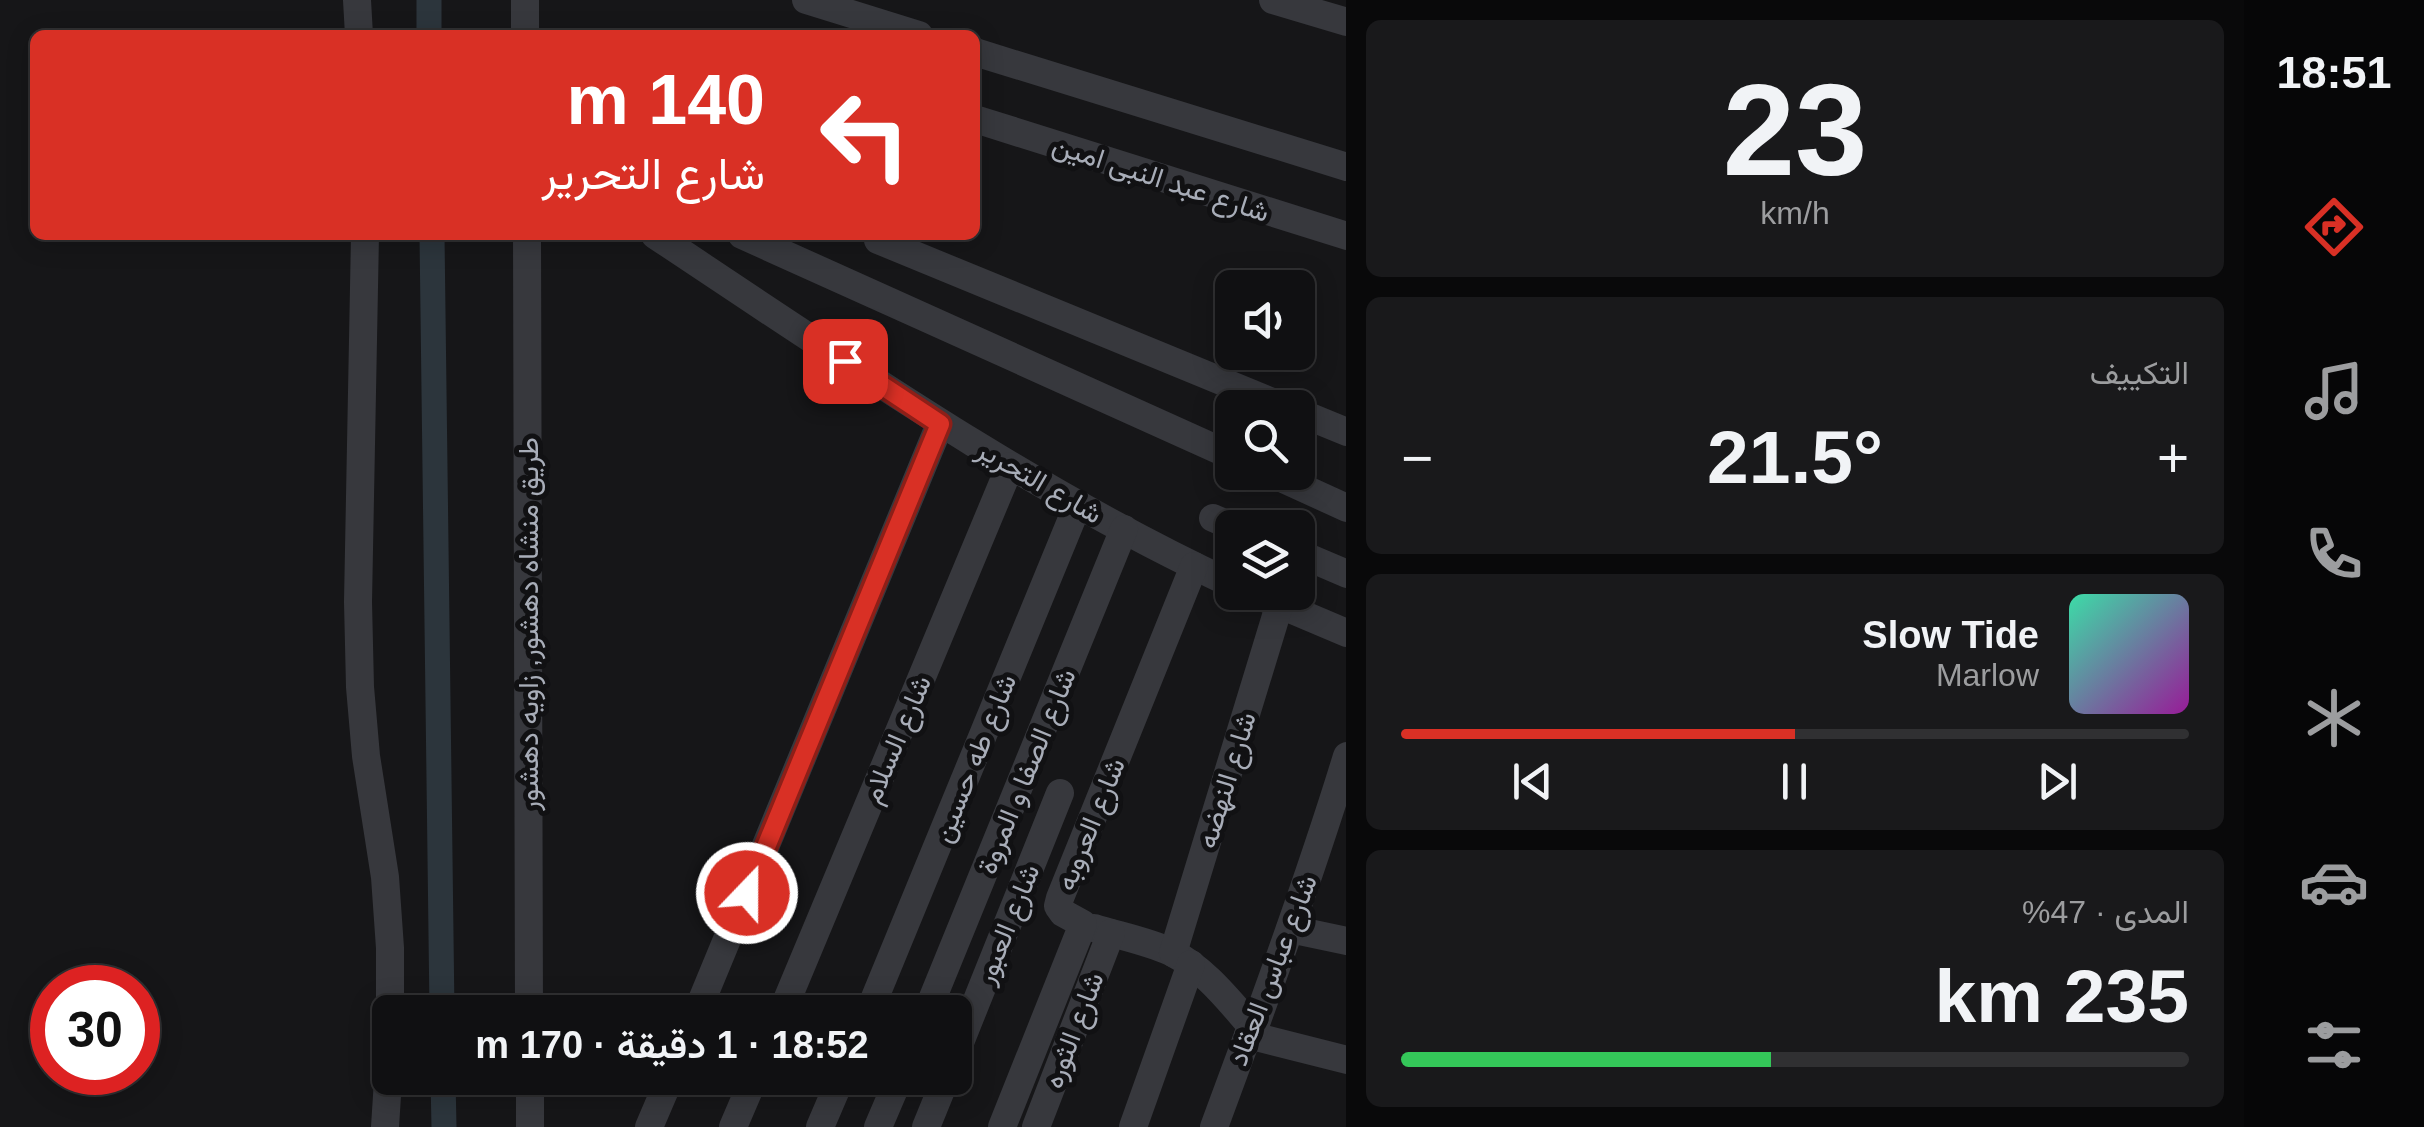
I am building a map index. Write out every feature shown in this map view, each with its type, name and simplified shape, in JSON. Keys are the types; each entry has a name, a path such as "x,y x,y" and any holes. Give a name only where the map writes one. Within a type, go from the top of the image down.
{"street":[{"path":"356,0 359,30"},
{"path":"525,0 526,30"},
{"path":"806,0 903,30"},
{"path":"1273,0 1346,22"},
{"path":"980,54 1346,167"},
{"name":"شارع عبد النبى امين","path":"980,121 1346,236"},
{"path":"364,240 360,687 366,756 385,877 390,995"},
{"name":"طريق منشاه دهشور, زاويه دهشور","path":"527,240 529,995"},
{"name":"شارع التحرير","path":"662,240 940,424 1078,504 1215,576"},
{"path":"753,240 1215,448"},
{"path":"878,240 1244,390"},
{"path":"1315,419 1346,432"},
{"path":"704,995 940,424"},
{"name":"شارع السلام","path":"789,995 1010,466"},
{"path":"1307,490 1346,508"},
{"name":"شارع طه حسين","path":"875,995 1078,504"},
{"name":"شارع الصفا و المروة","path":"934,995 1124,529"},
{"path":"1315,560 1346,574"},
{"name":"شارع العروبه","path":"1002,1127 1083,924 1060,910 1060,898 1194,566"},
{"name":"شارع النهضه","path":"1132,1127 1278,610"},
{"path":"1289,610 1346,634"},
{"name":"شارع عباس العقاد","path":"1214,1127 1290,929 1336,830 1346,756"},
{"name":"شارع العبور","path":"972,1013 1060,793"},
{"path":"1083,924 1155,946 1182,959 1208,977 1251,1032 1346,1060"},
{"path":"1290,929 1346,940"},
{"name":"شارع الثوره","path":"1036,1127 1110,933"},
{"path":"385,1127 387,1095"},
{"path":"530,1095 530,1127"},
{"path":"649,1127 663,1095"},
{"path":"732,1127 746,1095"},
{"path":"820,1127 834,1095"},
{"path":"878,1127 892,1095"},
{"path":"926,1127 939,1095"}],"waterway":[{"path":"429,0 429,30"},
{"path":"432,240 442,995"},
{"path":"443,1095 444,1127"}],"route":[{"path":"747,893 940,424 845,361"}]}
